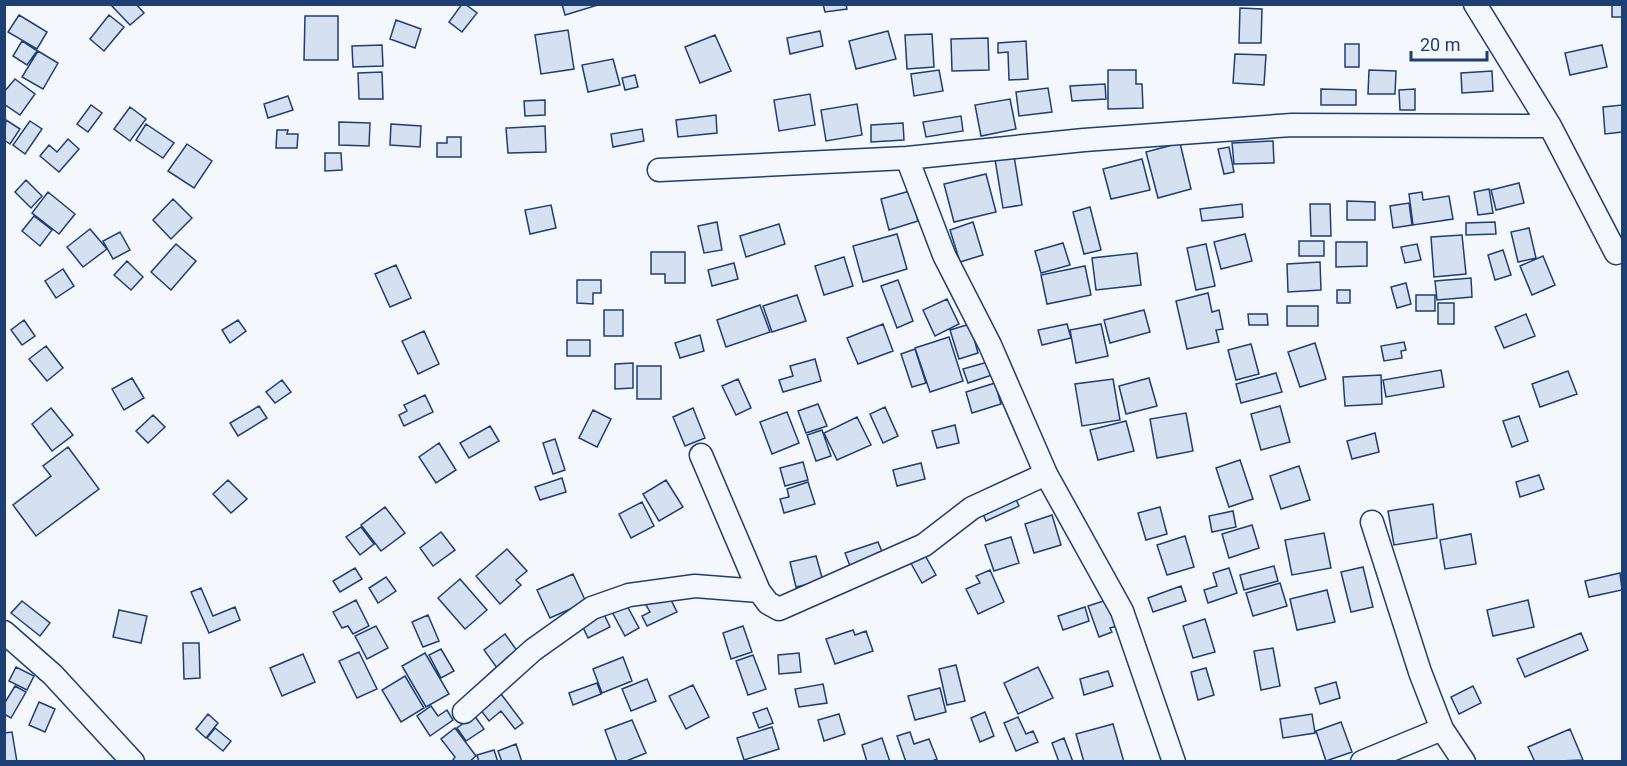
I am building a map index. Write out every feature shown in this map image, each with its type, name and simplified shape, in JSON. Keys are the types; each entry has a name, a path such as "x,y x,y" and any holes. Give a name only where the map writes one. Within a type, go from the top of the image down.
{"street":[{"path":"1475,4 1550,126 1620,256"},
{"path":"659,170 907,159 1084,140 1292,125 1550,126"},
{"path":"907,159 944,255 990,345 1046,474 1122,611 1174,762"},
{"path":"701,455 759,591 768,603 779,609 924,545 972,507 1046,474"},
{"path":"1372,522 1420,672 1442,729 1464,762"},
{"path":"464,712 532,650 592,608 630,595 694,586 759,591"},
{"path":"4,632 53,675 133,762"},
{"path":"1362,762 1442,729"}],"building":[{"path":"110,4 136,4 144,13 130,25"},
{"path":"462,4 477,13 462,32 449,22"},
{"path":"562,4 598,4 598,5 565,15"},
{"path":"823,4 846,4 847,9 825,12"},
{"path":"1612,4 1622,4 1622,17 1612,17"},
{"path":"1240,8 1262,9 1261,43 1239,43"},
{"path":"19,15 47,32 37,49 8,32"},
{"path":"109,15 124,27 104,51 90,39"},
{"path":"305,16 338,16 338,60 304,60"},
{"path":"396,20 421,29 415,48 390,39"},
{"path":"568,30 574,69 541,74 535,35"},
{"path":"820,31 823,46 790,54 787,38"},
{"path":"888,31 896,59 856,69 849,41"},
{"path":"932,34 934,67 907,69 905,35"},
{"path":"715,35 731,71 700,83 685,47"},
{"path":"988,38 989,70 952,71 951,39"},
{"path":"22,41 37,51 27,65 13,56"},
{"path":"1026,41 1028,79 1009,80 1008,52 998,53 998,43"},
{"path":"1345,44 1359,44 1359,67 1345,67"},
{"path":"382,45 383,66 353,67 352,46"},
{"path":"1602,45 1607,67 1570,75 1565,53"},
{"path":"38,51 58,63 43,89 22,77"},
{"path":"1235,54 1266,55 1264,85 1233,83"},
{"path":"613,59 620,85 588,92 582,65"},
{"path":"939,70 943,91 914,96 911,74"},
{"path":"1108,70 1136,70 1136,84 1142,84 1143,108 1108,109"},
{"path":"1369,70 1396,71 1395,94 1368,94"},
{"path":"1492,71 1493,91 1462,93 1461,73"},
{"path":"382,72 383,99 359,99 358,73"},
{"path":"635,75 638,87 625,90 622,78"},
{"path":"15,79 35,94 20,115 4,104 4,92"},
{"path":"1105,84 1106,99 1072,101 1070,86"},
{"path":"1048,88 1052,112 1019,116 1016,92"},
{"path":"1321,89 1356,90 1356,105 1321,105"},
{"path":"1415,89 1415,110 1400,110 1399,90"},
{"path":"810,94 815,125 779,131 774,100"},
{"path":"288,96 293,110 268,118 264,104"},
{"path":"1010,99 1016,129 981,136 975,105"},
{"path":"545,100 545,115 525,116 524,101"},
{"path":"857,104 862,135 826,141 821,110"},
{"path":"91,105 102,113 88,132 77,124"},
{"path":"1622,105 1622,132 1605,134 1603,107"},
{"path":"130,107 146,119 130,141 114,129"},
{"path":"716,115 717,133 678,137 676,120"},
{"path":"961,116 963,131 926,137 923,122"},
{"path":"6,120 20,129 10,144 4,140"},
{"path":"30,121 42,129 25,154 13,145"},
{"path":"339,122 370,123 369,146 339,145"},
{"path":"903,123 904,140 871,142 871,125"},
{"path":"146,124 174,143 163,158 136,140"},
{"path":"391,124 421,126 420,147 390,145"},
{"path":"545,126 546,152 508,153 506,128"},
{"path":"642,129 644,141 613,147 611,134"},
{"path":"277,130 288,130 287,134 298,134 297,148 276,148"},
{"path":"447,137 461,137 461,157 437,157 437,143 447,143"},
{"path":"68,139 79,149 59,172 40,156 49,145 57,152"},
{"path":"1273,141 1274,163 1234,164 1232,143"},
{"path":"1180,143 1191,189 1158,198 1146,152"},
{"path":"187,144 212,161 194,188 168,171"},
{"path":"1229,147 1234,172 1224,174 1218,149"},
{"path":"325,153 341,153 342,170 325,171"},
{"path":"1014,156 1022,205 1003,208 995,159"},
{"path":"1142,159 1150,190 1111,199 1103,169"},
{"path":"986,174 996,212 954,222 944,184"},
{"path":"26,180 42,196 31,208 15,192"},
{"path":"1519,183 1524,203 1496,210 1491,190"},
{"path":"1489,189 1493,213 1478,215 1474,192"},
{"path":"910,191 918,221 889,230 881,199"},
{"path":"48,192 75,214 59,234 32,213"},
{"path":"1422,192 1423,200 1449,196 1453,219 1413,225 1409,194"},
{"path":"173,199 192,218 171,239 153,220"},
{"path":"1347,201 1375,202 1375,220 1347,220"},
{"path":"1409,203 1412,225 1393,228 1390,206"},
{"path":"1242,204 1243,217 1202,221 1200,209"},
{"path":"1310,204 1330,204 1331,236 1311,236"},
{"path":"551,205 556,228 530,234 525,210"},
{"path":"1090,207 1101,250 1084,254 1073,212"},
{"path":"34,216 52,230 40,246 22,231"},
{"path":"717,222 722,250 704,253 698,226"},
{"path":"973,222 983,255 960,262 950,230"},
{"path":"1495,222 1496,234 1466,235 1466,223"},
{"path":"779,224 785,244 746,257 740,236"},
{"path":"1529,228 1536,258 1518,262 1511,232"},
{"path":"90,229 107,249 83,267 67,247"},
{"path":"120,232 130,250 113,259 103,241"},
{"path":"897,234 907,269 863,282 853,246"},
{"path":"1245,234 1252,261 1221,269 1214,242"},
{"path":"1462,235 1466,274 1434,277 1431,237"},
{"path":"1299,241 1324,241 1324,256 1299,256"},
{"path":"1336,242 1367,242 1367,266 1336,267"},
{"path":"1063,243 1070,265 1041,273 1035,251"},
{"path":"176,244 196,261 171,290 151,272"},
{"path":"1206,244 1215,286 1196,290 1187,248"},
{"path":"1417,244 1421,260 1405,263 1401,247"},
{"path":"1503,250 1511,275 1495,280 1488,255"},
{"path":"651,252 685,252 685,283 665,283 665,274 651,274"},
{"path":"1137,253 1141,285 1096,290 1092,258"},
{"path":"1543,256 1555,285 1532,295 1520,266"},
{"path":"844,257 853,286 824,295 815,266"},
{"path":"127,261 143,277 131,290 114,275"},
{"path":"1320,262 1321,290 1288,292 1287,264"},
{"path":"734,263 738,279 712,286 708,270"},
{"path":"396,265 411,298 390,307 375,274"},
{"path":"1085,266 1091,295 1047,304 1041,275"},
{"path":"63,269 74,286 56,298 45,281"},
{"path":"1471,278 1472,297 1437,300 1435,281"},
{"path":"577,280 601,280 601,293 593,293 593,304 577,303"},
{"path":"898,280 913,321 897,328 881,286"},
{"path":"1406,283 1411,304 1397,308 1391,287"},
{"path":"1337,290 1350,290 1350,303 1337,303"},
{"path":"1208,293 1212,312 1219,310 1223,329 1216,330 1219,342 1187,349 1176,301"},
{"path":"797,295 806,321 772,332 763,306"},
{"path":"1416,295 1435,295 1435,311 1416,311"},
{"path":"947,299 959,324 935,336 923,310"},
{"path":"1438,303 1454,303 1454,324 1438,324"},
{"path":"760,305 770,332 726,347 717,320"},
{"path":"1287,306 1318,306 1318,326 1287,326"},
{"path":"604,310 623,310 623,336 604,336"},
{"path":"1144,310 1150,332 1110,343 1104,320"},
{"path":"1248,314 1267,314 1268,325 1249,325"},
{"path":"1526,314 1535,336 1504,348 1495,327"},
{"path":"24,320 35,336 22,345 11,330"},
{"path":"238,320 246,331 230,343 222,330"},
{"path":"883,324 893,351 858,364 847,338"},
{"path":"970,324 978,353 959,359 950,330"},
{"path":"1067,324 1071,338 1042,345 1038,330"},
{"path":"1101,324 1108,356 1076,363 1070,330"},
{"path":"424,331 439,364 418,374 402,341"},
{"path":"700,335 704,351 680,358 675,343"},
{"path":"949,337 963,381 930,392 915,348"},
{"path":"567,340 590,340 590,356 567,356"},
{"path":"1404,342 1406,350 1401,351 1402,358 1384,361 1381,346"},
{"path":"1315,343 1326,379 1300,387 1288,352"},
{"path":"1251,344 1259,374 1236,380 1228,350"},
{"path":"46,346 63,368 47,381 29,359"},
{"path":"915,349 926,383 912,387 901,354"},
{"path":"815,359 821,381 783,392 779,380 793,376 790,366"},
{"path":"988,362 992,375 968,383 963,369"},
{"path":"633,363 633,388 615,389 615,364"},
{"path":"637,366 661,366 661,399 637,399"},
{"path":"1441,370 1444,387 1386,397 1383,380"},
{"path":"1568,371 1577,394 1540,407 1532,384"},
{"path":"1276,373 1282,392 1241,403 1236,384"},
{"path":"1381,375 1382,404 1345,406 1343,377"},
{"path":"132,378 144,398 124,410 112,389"},
{"path":"1149,378 1157,406 1126,414 1119,386"},
{"path":"738,379 751,408 736,415 722,386"},
{"path":"1113,379 1120,420 1082,426 1075,384"},
{"path":"282,380 291,392 275,403 266,392"},
{"path":"995,383 1001,404 972,413 966,392"},
{"path":"425,395 433,412 404,426 399,415 407,411 404,405"},
{"path":"818,404 827,426 806,433 798,411"},
{"path":"259,406 267,418 238,436 230,423"},
{"path":"1280,406 1290,442 1261,450 1251,414"},
{"path":"885,407 898,436 883,443 870,414"},
{"path":"51,408 73,435 52,451 32,424"},
{"path":"693,408 705,438 685,446 673,417"},
{"path":"593,410 611,419 597,447 579,438"},
{"path":"787,412 799,443 772,454 760,422"},
{"path":"1186,413 1193,451 1157,458 1150,419"},
{"path":"153,415 165,427 148,443 136,431"},
{"path":"1519,416 1528,441 1512,447 1503,421"},
{"path":"857,417 871,445 837,460 824,433"},
{"path":"1126,421 1134,451 1098,460 1090,430"},
{"path":"955,425 959,443 937,448 932,431"},
{"path":"490,426 499,441 469,458 460,443"},
{"path":"822,430 831,456 816,461 807,435"},
{"path":"1375,433 1379,452 1352,459 1347,441"},
{"path":"555,439 565,470 553,474 543,443"},
{"path":"439,443 456,470 436,483 419,457"},
{"path":"68,447 99,489 36,536 13,505 51,476 43,466"},
{"path":"1240,460 1253,499 1229,507 1216,468"},
{"path":"803,462 808,480 785,486 780,468"},
{"path":"921,463 925,479 897,486 893,470"},
{"path":"1299,466 1310,500 1281,509 1270,476"},
{"path":"1539,475 1544,489 1520,497 1516,482"},
{"path":"562,478 566,492 540,500 535,487"},
{"path":"228,480 247,499 231,513 213,494"},
{"path":"666,480 683,507 659,521 643,494"},
{"path":"808,482 815,504 784,513 780,499 789,497 787,489"},
{"path":"1013,493 1019,506 986,521 980,507"},
{"path":"642,502 654,526 631,538 619,514"},
{"path":"1433,504 1437,538 1394,545 1388,511"},
{"path":"385,507 405,533 381,551 361,525"},
{"path":"1160,507 1167,534 1146,540 1138,513"},
{"path":"1233,511 1236,527 1212,532 1209,516"},
{"path":"1052,515 1061,545 1034,553 1025,524"},
{"path":"1252,525 1259,548 1229,558 1222,534"},
{"path":"361,527 374,544 360,555 346,537"},
{"path":"441,532 455,550 433,566 420,548"},
{"path":"1324,533 1331,568 1292,575 1285,540"},
{"path":"1471,534 1476,564 1445,569 1440,540"},
{"path":"1185,536 1194,567 1167,575 1157,545"},
{"path":"1011,537 1019,563 994,571 985,545"},
{"path":"878,542 883,554 850,566 845,553"},
{"path":"507,549 527,571 516,580 521,585 500,604 476,576"},
{"path":"922,550 936,575 922,583 908,558"},
{"path":"816,556 823,581 796,587 790,562"},
{"path":"1274,566 1278,581 1244,590 1240,575"},
{"path":"1363,567 1373,607 1351,612 1341,572"},
{"path":"355,568 362,579 340,592 333,581"},
{"path":"1229,568 1237,593 1208,603 1204,590 1217,586 1213,573"},
{"path":"990,570 1004,602 978,614 966,589 980,583 976,576"},
{"path":"1620,573 1622,590 1589,597 1585,581"},
{"path":"573,574 586,602 550,618 537,590"},
{"path":"386,577 396,591 378,603 369,588"},
{"path":"460,579 487,610 465,629 438,598"},
{"path":"1280,583 1287,606 1253,616 1246,593"},
{"path":"1181,586 1186,601 1153,612 1148,598"},
{"path":"201,588 213,616 235,607 240,620 209,633 191,592"},
{"path":"1327,590 1335,622 1297,630 1290,599"},
{"path":"668,594 677,612 647,626 642,616 650,612 646,605"},
{"path":"1110,599 1120,625 1110,628 1112,632 1099,637 1088,606"},
{"path":"356,600 369,626 353,634 348,626 342,628 333,612"},
{"path":"1528,600 1534,627 1493,636 1487,610"},
{"path":"22,601 50,623 40,636 11,613"},
{"path":"625,602 639,628 625,636 611,610"},
{"path":"1085,607 1089,621 1063,630 1058,616"},
{"path":"119,610 147,616 141,643 113,637"},
{"path":"602,610 610,627 588,638 580,621"},
{"path":"428,615 439,641 423,647 412,622"},
{"path":"1205,619 1215,652 1193,658 1183,626"},
{"path":"376,626 388,648 367,659 355,636"},
{"path":"743,626 752,652 731,659 723,633"},
{"path":"853,630 855,635 866,631 873,651 835,664 826,639"},
{"path":"1581,633 1588,650 1525,677 1517,659"},
{"path":"505,634 518,652 497,668 484,650"},
{"path":"183,643 199,643 200,678 184,679"},
{"path":"1273,648 1280,686 1261,690 1254,651"},
{"path":"441,649 454,671 441,678 429,655"},
{"path":"359,652 377,689 357,698 339,661"},
{"path":"425,653 449,694 426,707 402,666"},
{"path":"799,653 801,672 779,674 778,655"},
{"path":"303,654 315,682 282,696 270,668"},
{"path":"753,655 766,689 748,695 736,661"},
{"path":"623,657 632,681 602,693 593,669"},
{"path":"956,665 965,701 947,705 939,669"},
{"path":"16,667 34,676 27,690 9,681"},
{"path":"1038,667 1053,698 1018,714 1004,683"},
{"path":"1206,668 1214,695 1198,700 1191,672"},
{"path":"1108,671 1113,686 1084,695 1080,679"},
{"path":"405,676 424,708 401,722 382,690"},
{"path":"647,679 656,701 631,711 622,689"},
{"path":"1336,682 1340,698 1320,704 1315,688"},
{"path":"597,683 601,694 573,705 569,693"},
{"path":"823,684 827,703 799,707 795,689"},
{"path":"693,685 709,717 686,729 669,696"},
{"path":"15,686 26,692 11,718 4,714 4,704"},
{"path":"1473,686 1481,703 1459,714 1451,697"},
{"path":"940,688 946,712 915,720 908,696"},
{"path":"501,694 523,723 515,729 501,711 489,721 480,709"},
{"path":"39,702 55,709 45,732 29,725"},
{"path":"431,706 438,716 447,710 453,720 430,736 417,716"},
{"path":"767,708 773,723 759,728 753,713"},
{"path":"985,712 994,736 980,742 971,718"},
{"path":"208,714 218,723 206,738 196,729"},
{"path":"839,714 845,734 824,741 818,720"},
{"path":"1312,714 1315,733 1283,738 1280,719"},
{"path":"474,715 484,729 466,741 457,728"},
{"path":"1018,717 1026,734 1033,731 1038,742 1016,751 1004,723"},
{"path":"632,720 646,753 624,762 617,762 605,730"},
{"path":"1341,722 1352,752 1326,761 1316,731"},
{"path":"1113,724 1124,762 1084,762 1076,734"},
{"path":"772,727 779,749 744,760 737,738"},
{"path":"215,728 231,741 223,751 207,738"},
{"path":"455,728 476,756 469,762 454,762 455,757 441,739"},
{"path":"1570,729 1583,760 1535,762 1528,747"},
{"path":"12,732 17,762 4,762 4,733"},
{"path":"910,732 914,744 929,739 937,759 930,762 906,762 897,736"},
{"path":"882,738 890,762 867,762 862,745"},
{"path":"1064,738 1073,762 1059,762 1052,743"},
{"path":"516,744 522,762 502,762 498,751"},
{"path":"494,750 498,762 479,762 477,755"}]}
